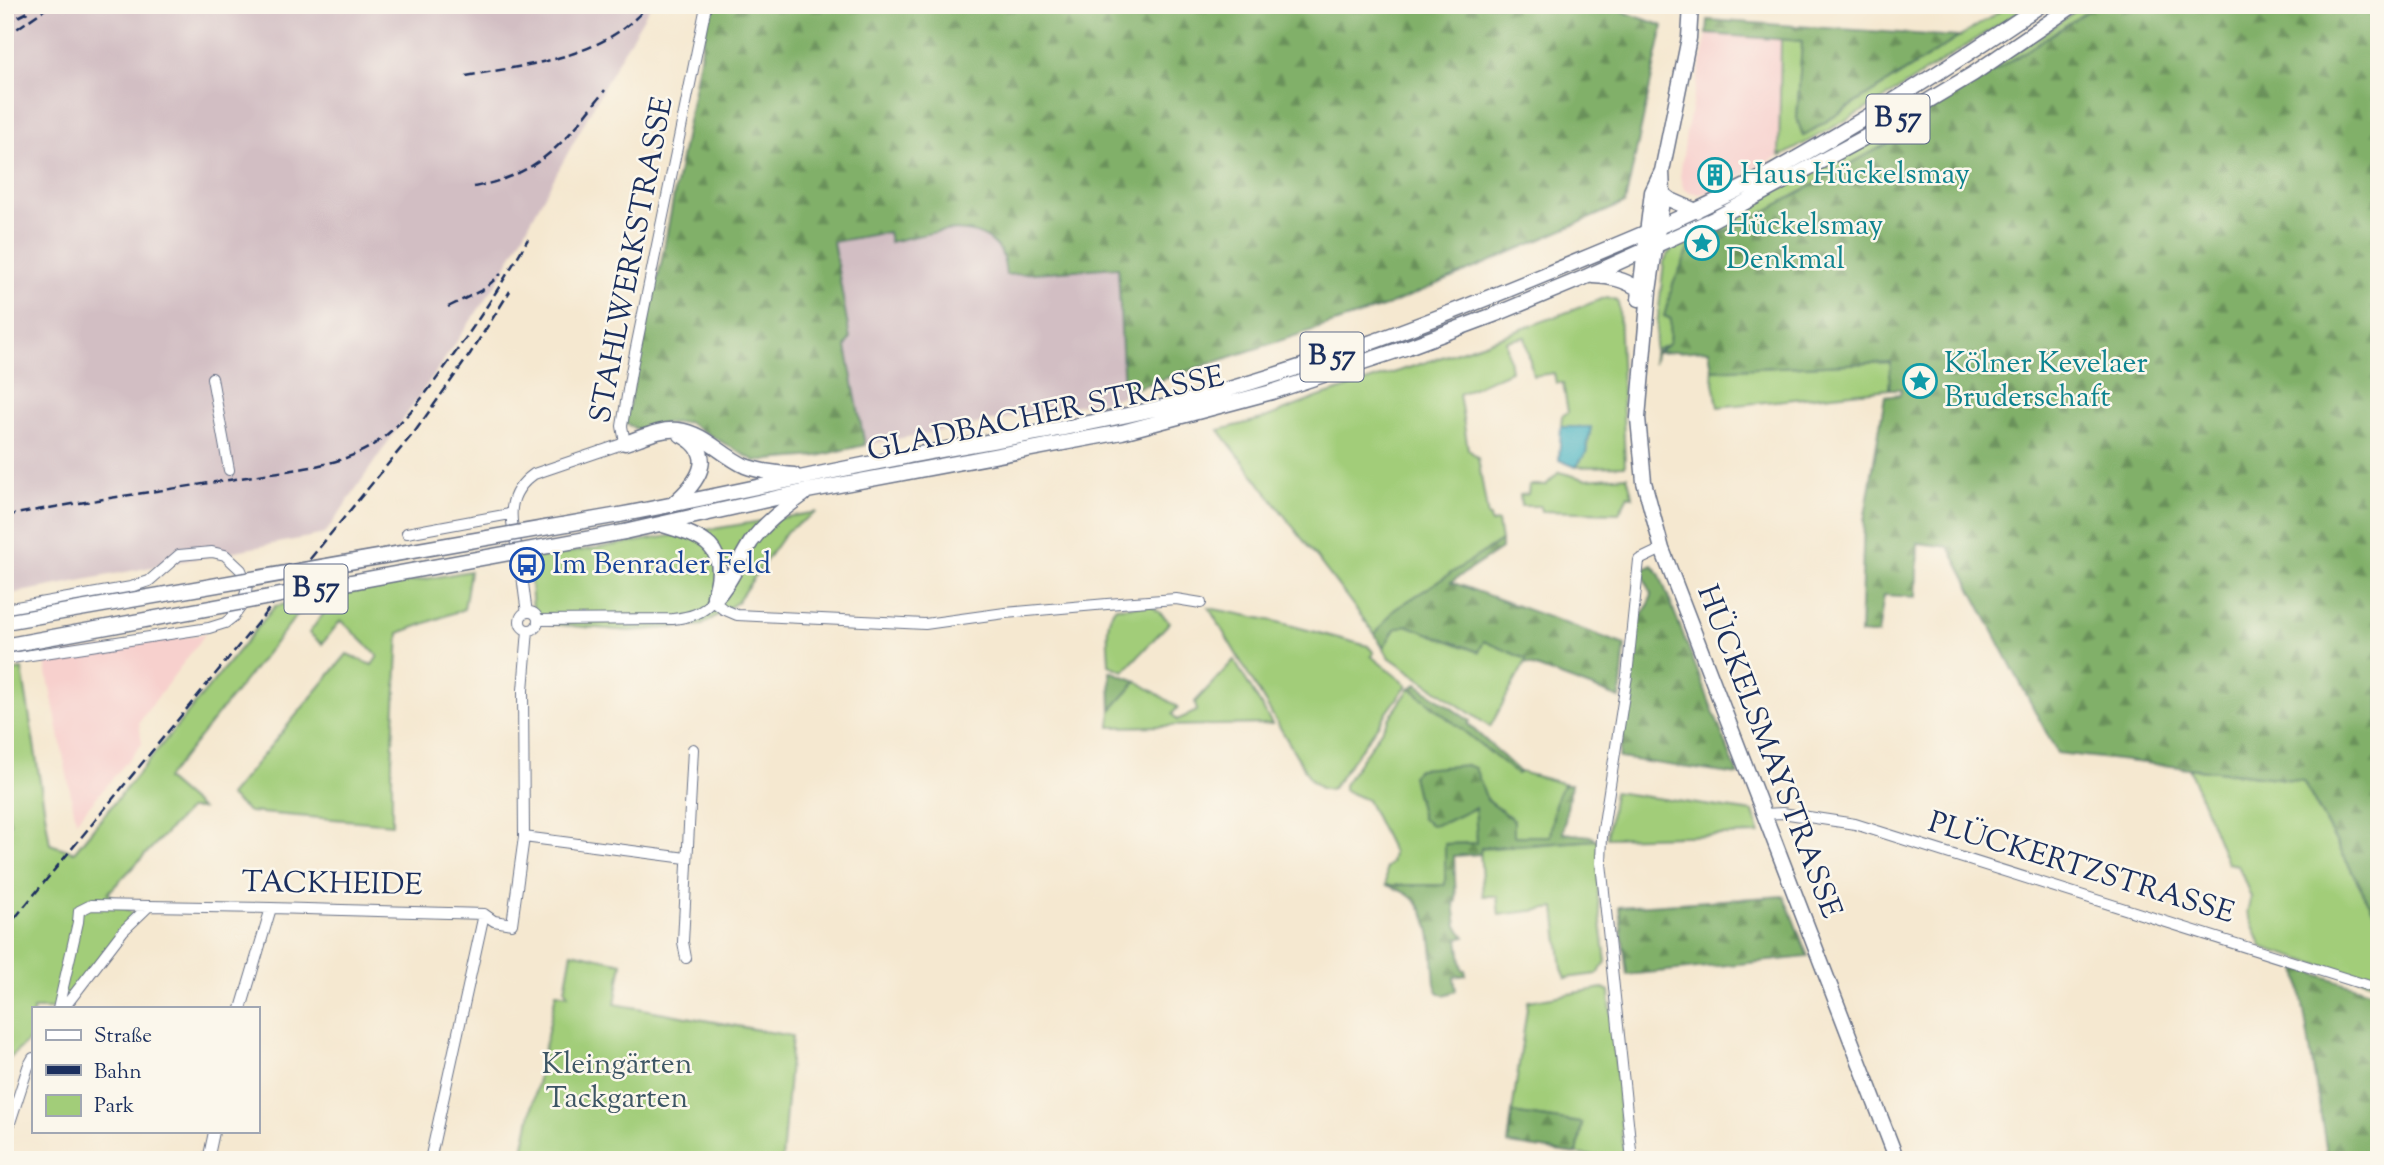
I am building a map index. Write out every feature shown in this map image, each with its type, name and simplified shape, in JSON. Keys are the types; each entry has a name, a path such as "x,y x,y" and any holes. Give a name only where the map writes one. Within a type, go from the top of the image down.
{"main road":[{"name":"HÜCKELSMAYSTRASSE","path":"1691,5 1689,38 1662,171 1663,194 1639,289 1639,339 1642,352 1639,438 1644,482 1662,549 1897,1160"},
{"name":"GLADBACHER STRASSE","path":"6,650 662,524 806,484 1119,417 1222,391 1333,356 1404,331 1696,211 1772,172 1864,118 1961,59 2040,5"},
{"name":"GLADBACHER STRASSE","path":"5,622 673,505 1050,447 1122,432 1226,405 1408,346 1499,313 1714,219 1886,126 1973,74 2074,5"},
{"name":"HÜCKELSMAYSTRASSE","path":"1653,228 1652,192 1662,171"},
{"path":"1663,194 1696,211"},
{"name":"HÜCKELSMAYSTRASSE","path":"1642,352 1646,340 1650,248"},
{"path":"1588,276 1613,277 1639,289"},
{"path":"625,443 676,429 702,438 747,466 806,484 751,542 725,588 713,601"},
{"path":"666,430 693,443 700,456 701,465 698,479 673,505"},
{"path":"662,524 698,536 711,546 718,561 720,580 713,601"}],"street":[{"name":"STAHLWERKSTRASSE","path":"510,514 521,482 534,474 625,443 622,426 631,372 705,11"},
{"path":"212,378 229,470"},
{"path":"407,533 510,514 521,565 527,612"},
{"path":"1632,1160 1605,923 1602,836 1627,676 1639,560 1662,549"},
{"name":"GLADBACHER STRASSE","path":"5,608 131,587 149,581 179,555 212,552 225,555 241,570 247,584 242,605 234,616 225,623 209,628 6,650"},
{"path":"538,620 673,619 689,617 705,610 713,601 723,610 737,615 925,624 1005,613 1133,601 1176,599 1201,603"},
{"path":"538,620 533,612 527,612 523,614 520,622 528,630 523,690 524,837 686,858"},
{"path":"528,630 534,629 538,620"},
{"path":"686,958 683,942 693,749"},
{"name":"PLÜCKERTZSTRASSE","path":"1765,814 1782,813 1855,824 2379,989"},
{"name":"TACKHEIDE","path":"60,1007 79,911 91,905 484,914 494,921 512,924 524,837"},
{"name":"TACKHEIDE","path":"62,1007 123,931 149,906"},
{"path":"242,1007 271,908"},
{"path":"430,1160 484,914"},
{"path":"5,1138 32,1060"},
{"path":"208,1160 214,1134"}],"shaded area":[{"path":"5,5 651,5 498,281 325,534 5,595"},
{"path":"1707,34 1781,39 1779,156 1707,193 1698,194 1684,190 1680,177 1686,133"},
{"path":"957,229 981,233 1001,250 1007,275 1118,266 1124,392 1121,397 865,445 846,347 850,338 832,242 888,232 891,242"},
{"path":"205,634 139,722 142,744 76,821 44,657"}],"green space":[{"path":"710,5 1605,5 1663,26 1625,203 1389,305 1124,392 1118,267 1006,275 999,249 988,239 962,230 933,232 890,242 888,232 833,242 850,338 846,347 865,445 818,456 755,461 687,422 661,424 638,430 625,423 661,264"},
{"path":"2003,5 2029,5 1884,99 1779,156 1781,39 1802,41 1797,119 1804,136 2002,10"},
{"path":"2084,5 2097,5 1918,117 1922,124 1743,224 1704,239 1664,316 1671,319 1669,344 1656,350 1653,364 1664,261 1673,247 1887,132 2042,35"},
{"path":"2097,5 2379,5 2379,921 2303,781 2057,753 1949,547 1918,543 1916,597 1884,595 1878,634 1860,634 1864,521 1885,396 1900,394 1901,389 1889,389 1891,362 1712,370 1709,350 1656,353 1669,344 1671,319 1664,316 1673,284 1690,247 1743,224 1922,124 1918,116 1981,80"},
{"path":"1708,20 1959,37 1803,136 1797,119 1802,41 1707,34"},
{"path":"1607,297 1617,300 1619,308 1625,466 1576,467 1586,453 1591,427 1561,427 1562,416 1568,412 1563,383 1556,383 1554,373 1533,376 1525,337 1506,341 1511,371 1459,394 1468,449 1478,458 1488,517 1491,523 1498,522 1501,541 1394,610 1375,634 1219,430 1262,419 1319,397 1485,343"},
{"path":"1892,362 1889,389 1718,407 1712,370"},
{"path":"1559,472 1585,479 1627,476 1633,497 1628,495 1619,513 1541,511 1540,506 1521,506 1520,495 1528,494 1529,485 1546,485"},
{"path":"817,512 787,531 736,603 702,625 630,631 549,624 533,609 529,559"},
{"path":"1501,541 1501,549 1451,582 1625,645 1620,698 1525,663 1526,659 1484,641 1479,652 1406,625 1395,629 1383,648 1375,634 1394,610"},
{"path":"1652,565 1659,573 1738,775 1619,758 1636,623 1649,604 1652,594 1642,574 1644,569"},
{"path":"470,571 464,609 399,633 392,761 392,824 249,812 229,796 347,654 372,665 378,656 341,620 322,644 309,633 326,610 298,614 166,779 201,809 189,809 108,893 137,917 60,1007 32,1007 32,1037 5,1063 5,825 10,824 5,796 5,672 22,669 50,844 74,852 275,606"},
{"path":"1151,605 1170,622 1124,671 1109,665 1108,627 1116,607"},
{"path":"1209,608 1274,621 1368,646 1374,653 1371,656 1407,685 1331,790 1320,788 1311,780"},
{"path":"1406,625 1478,652 1484,640 1527,659 1490,727 1389,657 1383,648 1395,629"},
{"path":"1234,660 1272,724 1110,727 1111,710 1137,681 1178,707 1172,714 1177,720 1197,711 1195,702"},
{"path":"1110,671 1137,681 1111,710"},
{"path":"1417,684 1470,721 1468,724 1520,772 1517,774 1410,688"},
{"path":"1410,688 1516,773 1566,784 1558,793 1550,836 1514,836 1514,820 1487,800 1475,768 1418,769 1412,775 1422,818 1446,822 1476,807 1477,843 1445,844 1445,885 1386,885 1386,868 1391,863 1393,853 1367,800 1344,790 1344,785"},
{"path":"1466,765 1475,768 1487,800 1514,820 1514,836 1550,836 1558,793 1566,784 1571,784 1563,833 1590,836 1598,840 1481,848 1480,854 1454,856 1454,903 1457,926 1465,937 1458,939 1462,969 1466,975 1454,977 1456,991 1444,995 1438,992 1435,984 1431,937 1419,905 1402,891 1386,885 1445,885 1445,844 1477,843 1475,808 1446,822 1431,825 1422,819 1412,775 1419,769"},
{"path":"2189,768 2303,781 2379,921 2379,984 2262,947 2247,912 2251,897 2238,865 2227,863"},
{"path":"1614,792 1753,812 1760,834 1607,838"},
{"path":"1598,840 1598,898 1606,962 1597,974 1566,978 1562,969 1555,908 1499,915 1497,896 1483,896 1480,849"},
{"path":"1784,896 1808,957 1627,975 1619,907"},
{"name":"Kleingärten Tackgarten","path":"572,952 622,963 615,1004 792,1036 782,1160 521,1160 556,993 568,995 565,990"},
{"path":"2297,968 2379,994 2379,1160 2328,1160"},
{"path":"1603,988 1609,991 1624,1160 1577,1154 1582,1123 1512,1113 1528,1001"},
{"path":"1512,1113 1582,1123 1577,1154 1508,1144"}],"water":[{"path":"1561,427 1591,427 1586,453 1576,467 1559,460"}],"railway":[{"path":"5,37 51,5"},
{"path":"466,76 540,62 588,48 630,23 648,5"},
{"path":"5,23 30,11"},
{"path":"474,187 517,174 550,153 578,125 605,90"},
{"path":"5,516 300,469 332,462 362,451 388,434 427,392 483,313 528,239"},
{"path":"448,307 484,289 501,274"},
{"path":"5,930 416,430 470,354 510,291"}],"place":[{"name":"Haus Hückelsmay","path":"1715,175"},
{"name":"Hückelsmay Denkmal","path":"1702,243"},
{"name":"Kölner Kevelaer Bruderschaft","path":"1920,381"},
{"name":"Im Benrader Feld","path":"527,565"}]}
